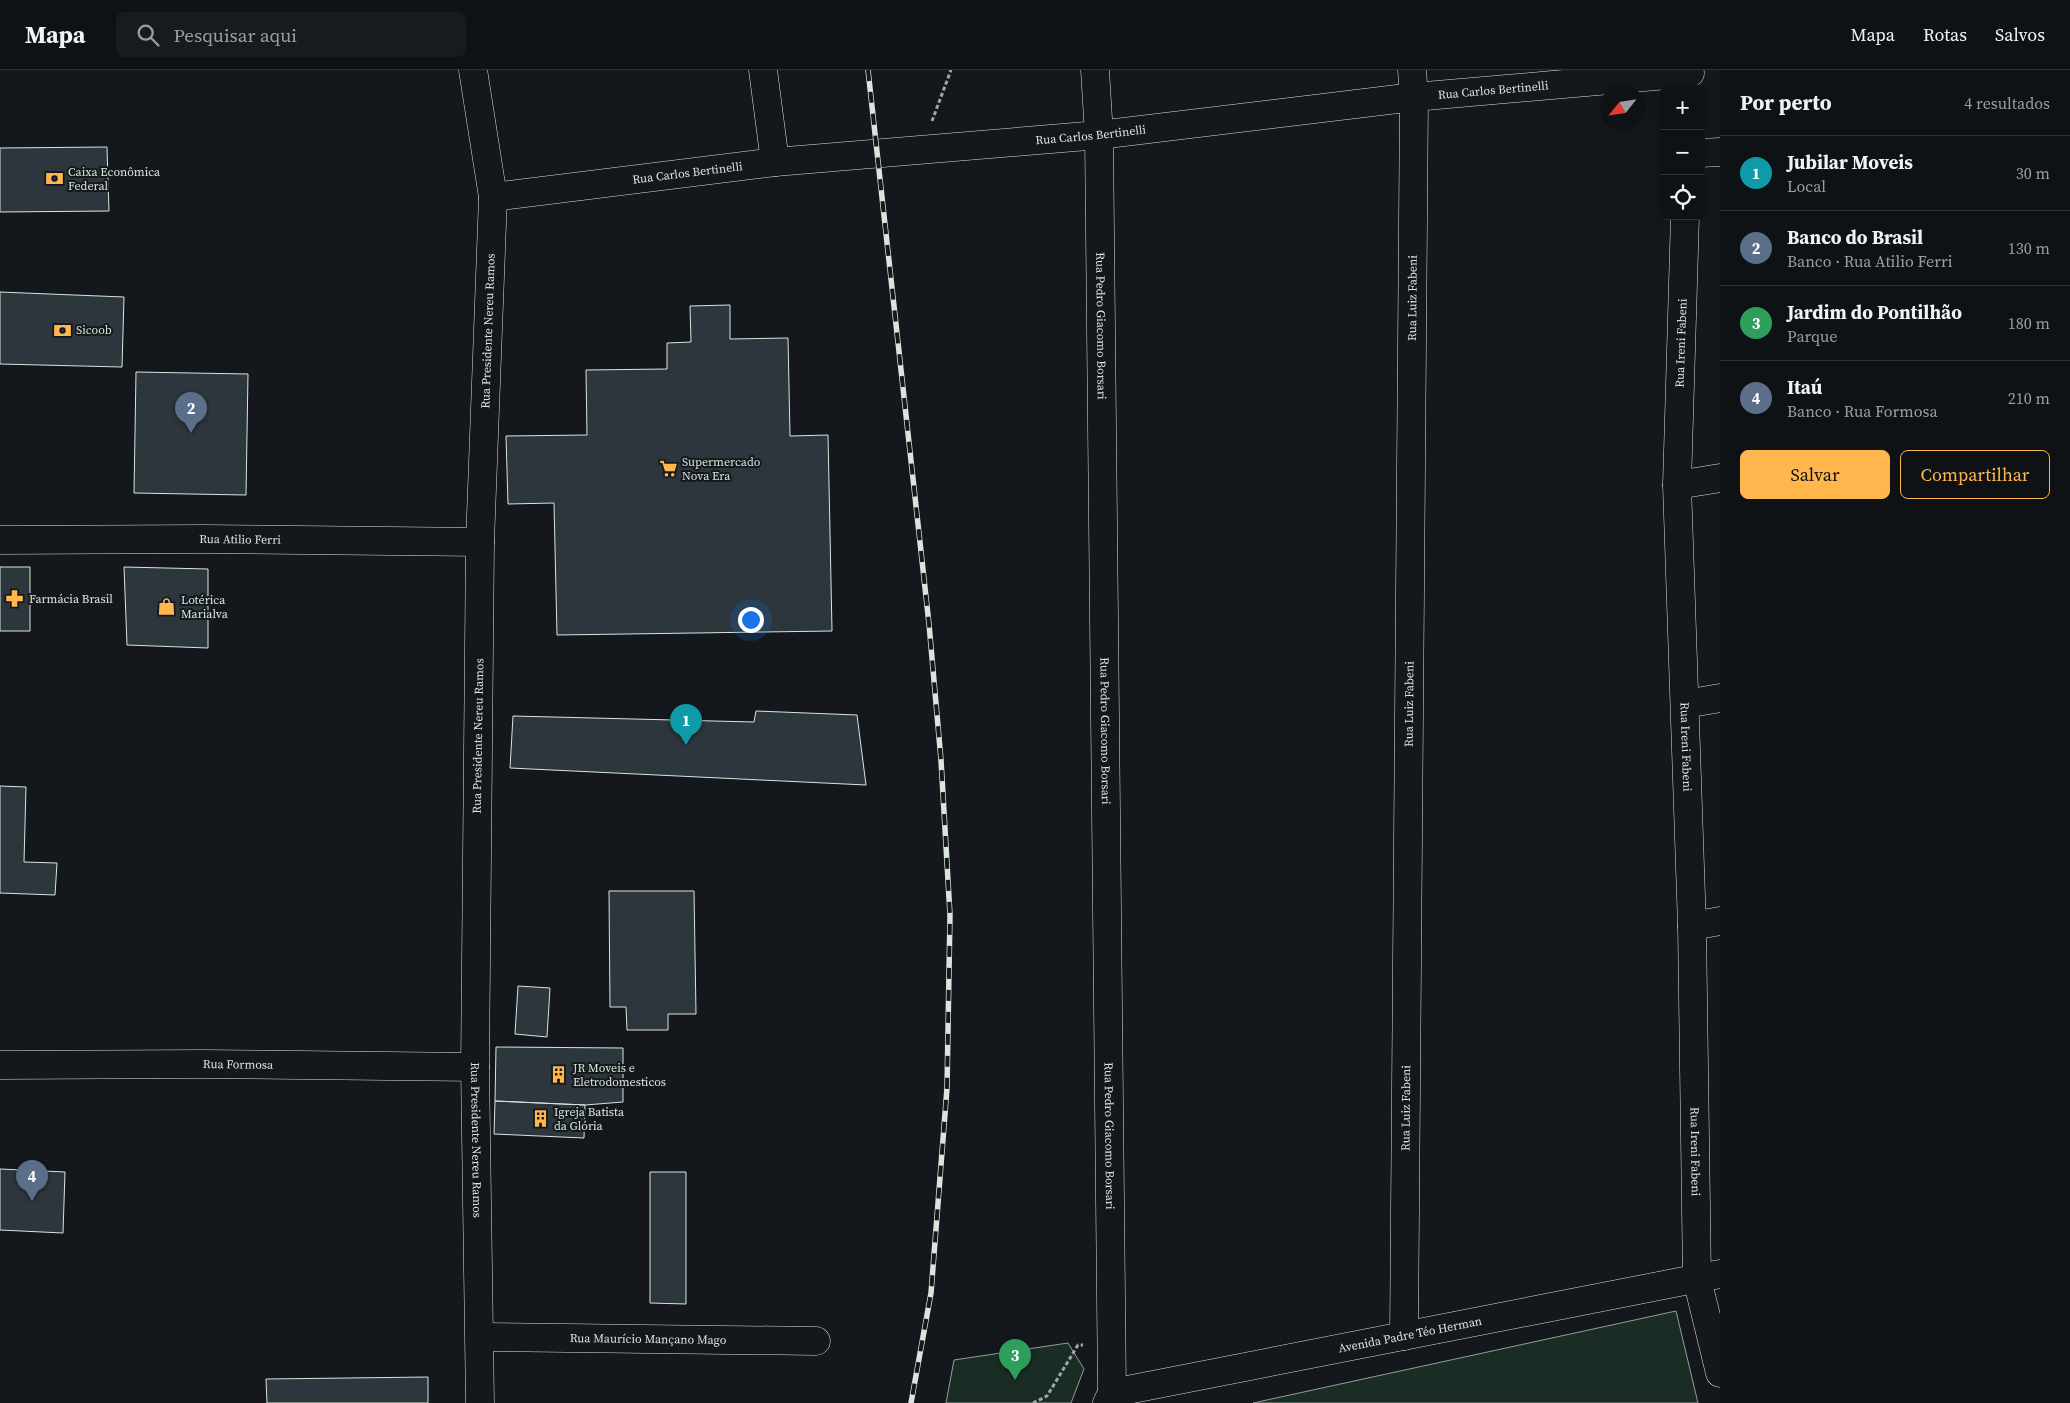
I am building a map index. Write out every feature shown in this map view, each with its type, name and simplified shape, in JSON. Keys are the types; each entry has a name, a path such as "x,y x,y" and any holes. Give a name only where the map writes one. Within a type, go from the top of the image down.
{"street":[{"name":"Rua Presidente Nereu Ramos","path":"473,70 493,197 480,542 475,1067 480,1403"},
{"path":"763,70 775,162"},
{"name":"Rua Pedro Giacomo Borsari","path":"1095,70 1099,135 1109,1398"},
{"name":"Rua Luiz Fabeni","path":"1404,1336 1414,97 1412,70"},
{"name":"Rua Carlos Bertinelli","path":"493,197 775,162 1099,135 1414,97 1690,77"},
{"path":"1705,153 1720,152"},
{"name":"Rua Ireni Fabeni","path":"1685,220 1677,486 1692,926 1708,1276 1720,1373"},
{"path":"1677,486 1720,478"},
{"name":"Rua Atilio Ferri","path":"0,540 204,539 480,542"},
{"path":"1685,704 1720,698"},
{"path":"1692,926 1720,921"},
{"name":"Rua Formosa","path":"0,1065 213,1064 475,1067"},
{"name":"Avenida Padre Téo Herman","path":"1109,1398 1202,1374 1708,1276"},
{"name":"Rua Maurício Mançano Mago","path":"480,1338 816,1341"}],"path":[{"path":"922,149 951,70"},
{"path":"1033,1403 1047,1396 1078,1345 1088,1344"}],"green space":[{"path":"1676,1311 1698,1403 1253,1403"},
{"path":"1068,1343 1084,1369 1071,1403 946,1403 954,1360"}],"building":[{"name":"Caixa Econômica Federal","path":"107,147 109,211 0,212 0,148"},
{"name":"Sicoob","path":"0,292 124,297 122,367 0,364"},
{"name":"Supermercado Nova Era","path":"730,305 730,339 788,338 790,436 828,435 832,631 557,635 554,503 508,504 506,436 587,435 586,370 667,369 667,343 691,342 690,306"},
{"path":"136,372 248,374 246,495 134,493"},
{"name":"Farmácia Brasil","path":"0,567 30,567 30,631 0,631"},
{"name":"Lotérica Marialva","path":"124,567 208,569 208,648 127,645"},
{"path":"756,711 857,715 866,785 510,768 513,716 754,722"},
{"path":"0,786 26,787 24,862 57,863 55,895 0,893"},
{"path":"609,891 694,891 696,1014 668,1014 668,1030 627,1030 626,1007 610,1007"},
{"path":"518,986 550,988 547,1037 515,1034"},
{"name":"JR Moveis e Eletrodomesticos","path":"496,1047 623,1048 623,1102 585,1105 495,1101"},
{"name":"Igreja Batista da Glória","path":"495,1101 585,1105 584,1138 494,1134"},
{"path":"0,1169 65,1172 63,1233 0,1230"},
{"path":"650,1172 686,1172 686,1304 650,1303"},
{"path":"428,1377 428,1403 267,1403 266,1379"}],"railway":[{"path":"868,70 929,624 941,760 950,915 947,1088 931,1293 911,1403"}],"place":[{"name":"Caixa Econômica Federal","path":"54,179"},
{"name":"Sicoob","path":"62,330"},
{"name":"Banco do Brasil","path":"191,433"},
{"name":"Supermercado Nova Era","path":"668,469"},
{"name":"Farmácia Brasil","path":"15,599"},
{"name":"Lotérica Marialva","path":"167,607"},
{"name":"Jubilar Moveis","path":"686,745"},
{"name":"JR Moveis e Eletrodomesticos","path":"559,1075"},
{"name":"Igreja Batista da Glória","path":"540,1119"},
{"name":"Itaú","path":"32,1201"},
{"name":"Jardim do Pontilhão","path":"1015,1380"}]}
